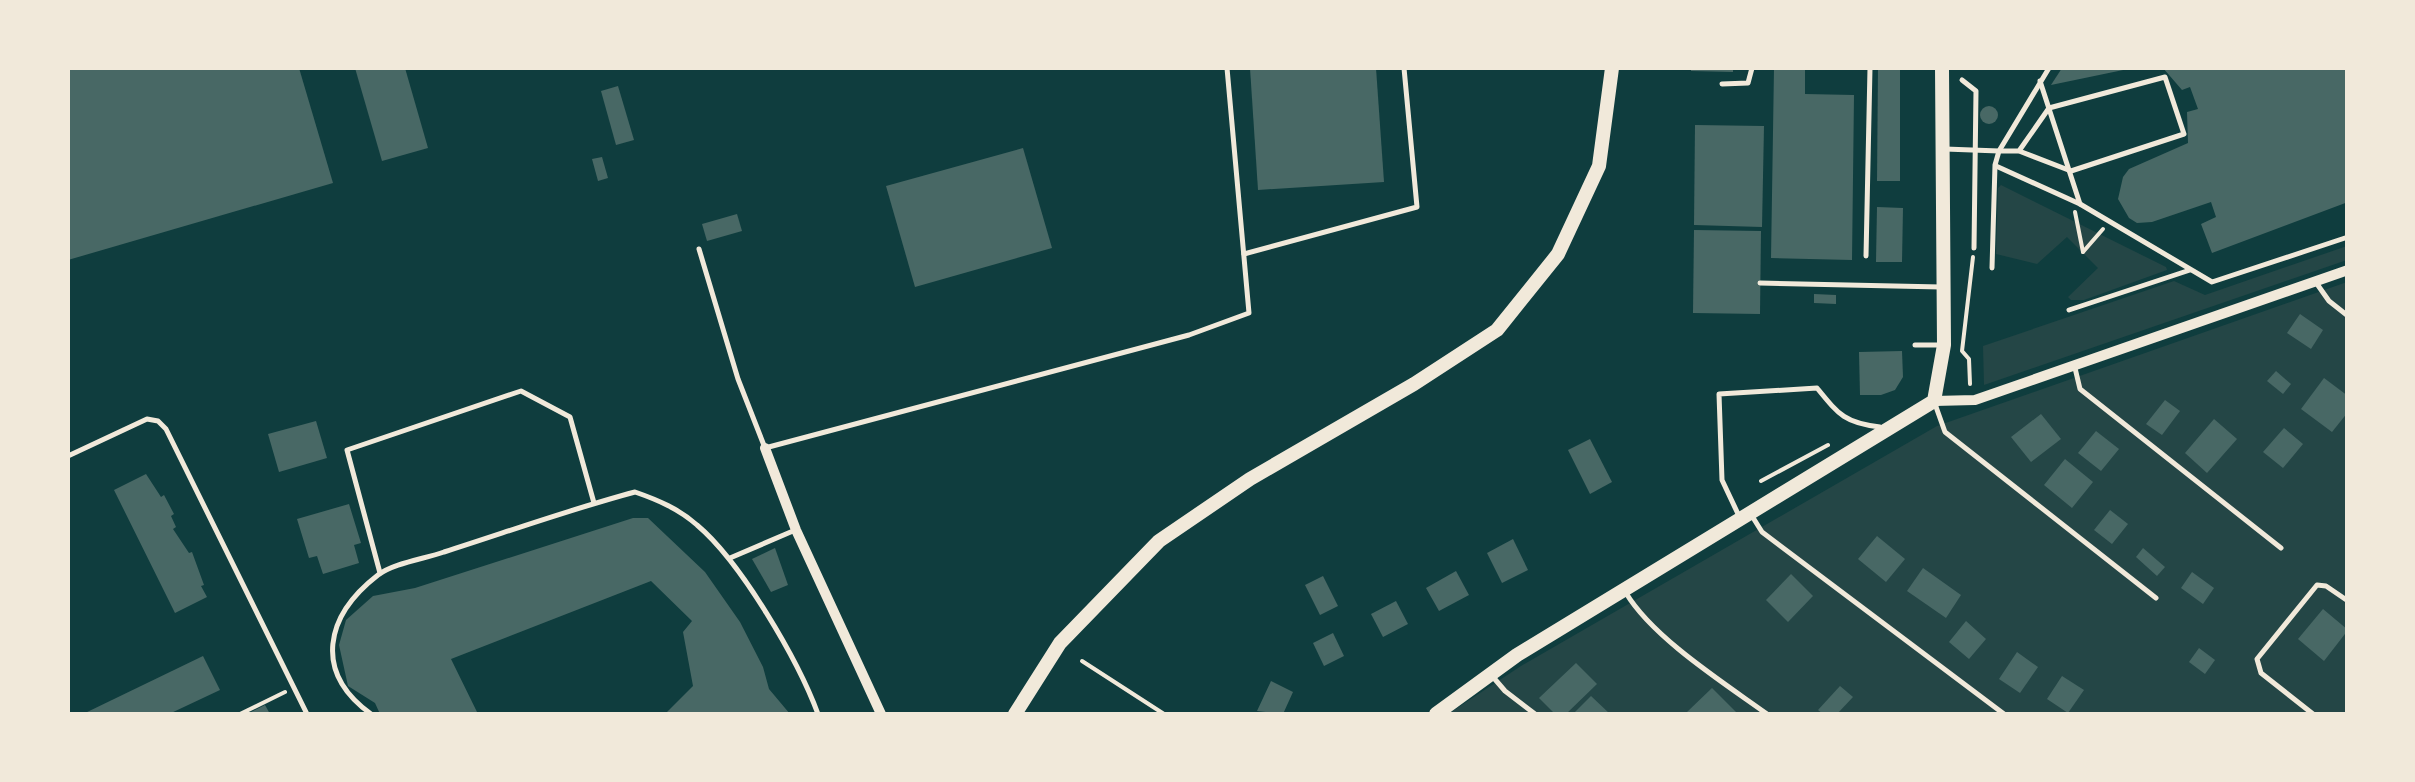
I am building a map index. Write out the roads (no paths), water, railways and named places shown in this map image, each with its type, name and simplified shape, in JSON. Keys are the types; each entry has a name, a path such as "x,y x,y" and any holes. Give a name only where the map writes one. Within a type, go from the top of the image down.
{"street":[{"path":"1015,714 1060,643 1159,541 1250,479 1414,384 1498,330 1558,254 1599,166 1612,68"},
{"path":"1934,401 1944,346 1942,68"},
{"path":"1436,714 1491,674 1624,590 1934,401 1974,400 2348,270"},
{"path":"765,448 796,530 881,714"}],"lane":[{"path":"700,249 738,379 765,448 1189,335 1249,314 1228,68"},
{"path":"1244,254 1416,207 1404,68"},
{"path":"1722,84 1748,83 1752,68"},
{"path":"1866,256 1870,68"},
{"path":"1992,268 1995,166 1999,151 2049,68"},
{"path":"1943,149 2019,151 2070,171 2184,134 2165,78 2049,108 2019,151"},
{"path":"1962,80 1976,91 1974,248"},
{"path":"2040,80 2077,203"},
{"path":"1995,166 2077,203 2212,282 2348,237"},
{"path":"2069,310 2190,270"},
{"path":"2315,281 2329,302 2348,316"},
{"path":"1760,283 1944,286"},
{"path":"1915,345 1944,346"},
{"path":"2074,365 2080,389 2281,548"},
{"path":"1890,428 1860,425 1840,417 1818,388 1719,394 1722,480 1762,532 2004,714"},
{"path":"380,573 347,450 521,391 570,417 594,503"},
{"path":"1934,401 1944,432 2156,598"},
{"path":"68,456 146,419 158,421 166,429 308,714"},
{"path":"371,714 352,700 333,661 332,634 342,612 380,573 636,492 700,527 729,558 803,675 818,714"},
{"path":"729,558 796,530"},
{"path":"2313,714 2261,673 2257,659 2318,585 2348,601"},
{"path":"1624,590 1635,608 1693,659 1767,714"},
{"path":"1491,674 1505,691 1536,714"}]}
